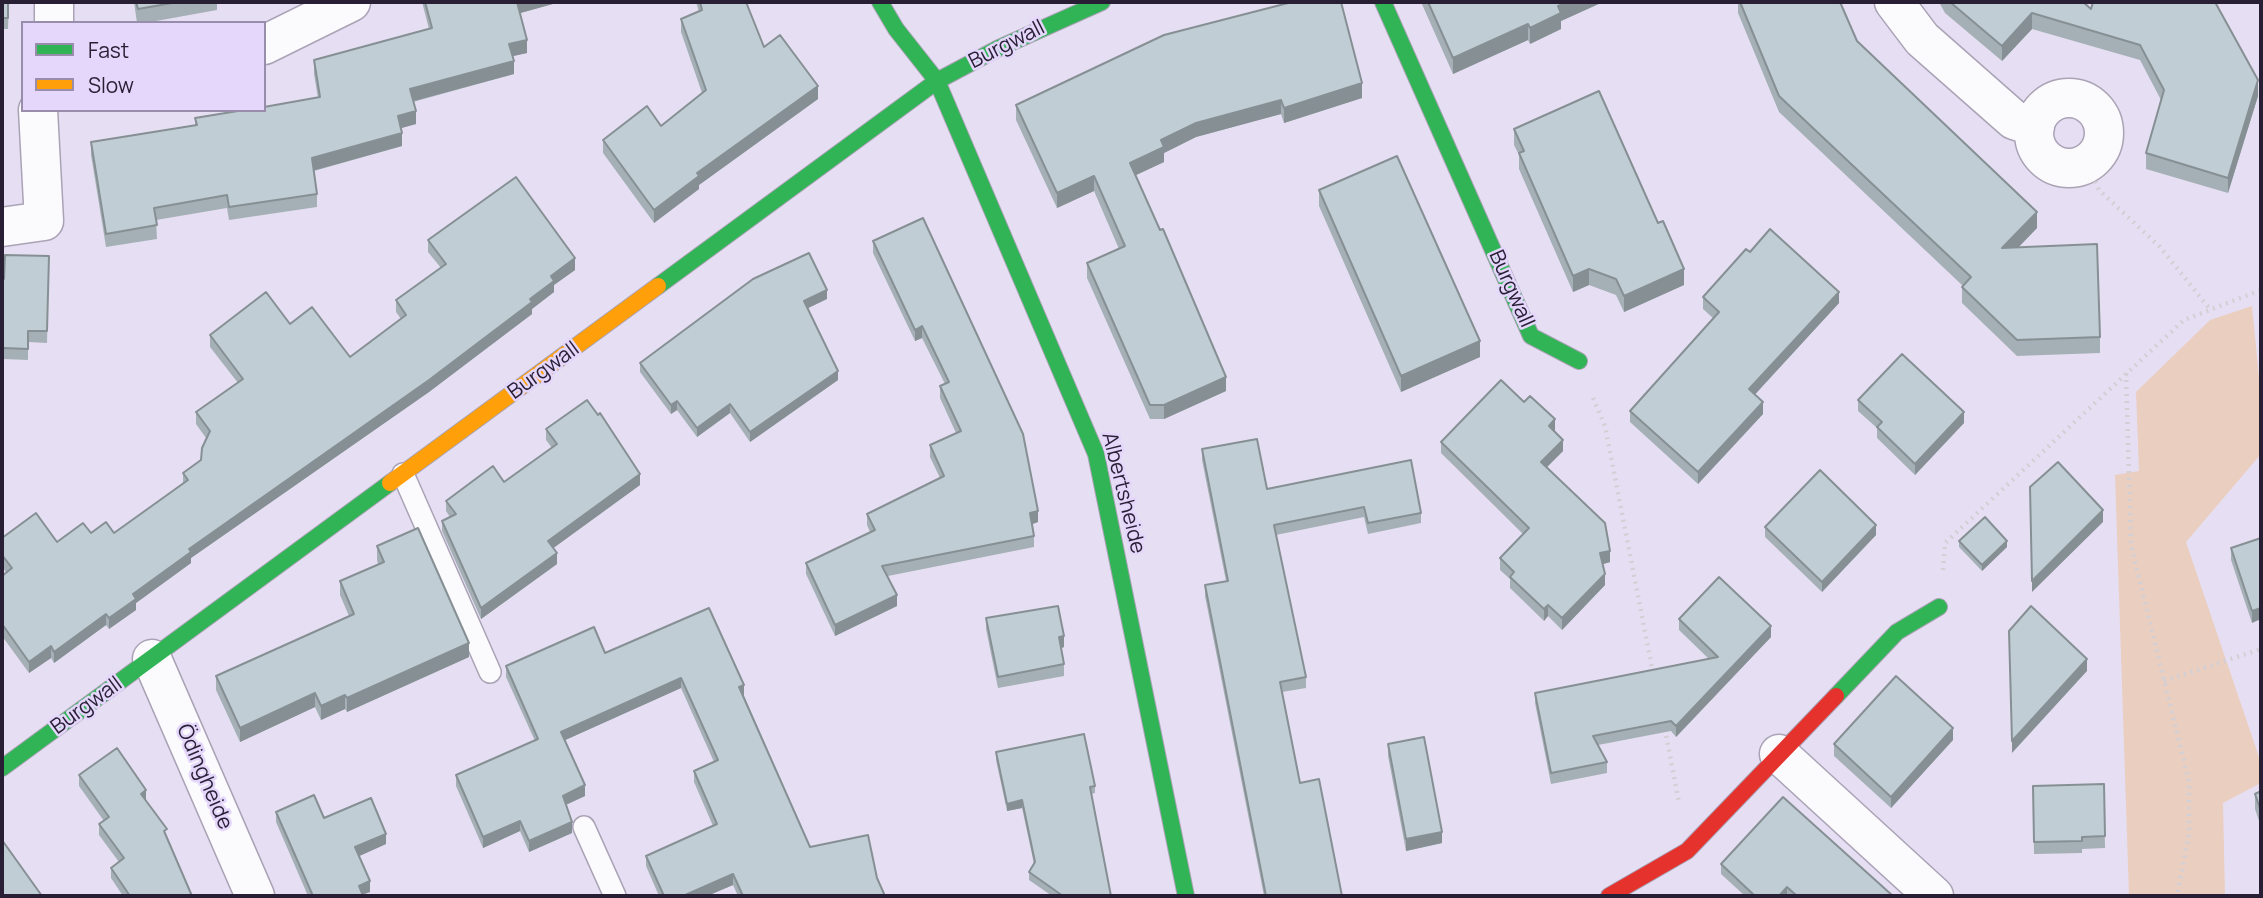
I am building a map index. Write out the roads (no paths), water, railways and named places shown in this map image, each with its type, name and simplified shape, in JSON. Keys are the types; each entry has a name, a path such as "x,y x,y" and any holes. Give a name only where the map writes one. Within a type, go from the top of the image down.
{"street":[{"path":"54,2 54,21"},
{"path":"266,45 351,2"},
{"name":"Albertsheide","path":"880,2 896,29 937,81 1096,454 1186,896"},
{"name":"Burgwall","path":"2,768 937,81 999,48 1102,2"},
{"name":"Burgwall","path":"1383,2 1531,336 1578,361"},
{"path":"1894,2 1922,39 2014,120 2035,127"},
{"path":"2078,99 2089,105 2102,120 2102,146 2087,162 2073,167 2052,163 2038,146 2035,127 2042,112 2057,100 2078,99"},
{"path":"2,227 44,221 38,112"},
{"path":"1609,896 1687,851 1896,632 1939,607"},
{"name":"Ödingheide","path":"152,659 256,896"},
{"path":"1779,754 1934,896"}],"lane":[{"path":"403,474 490,672"},
{"path":"584,827 615,896"}]}
